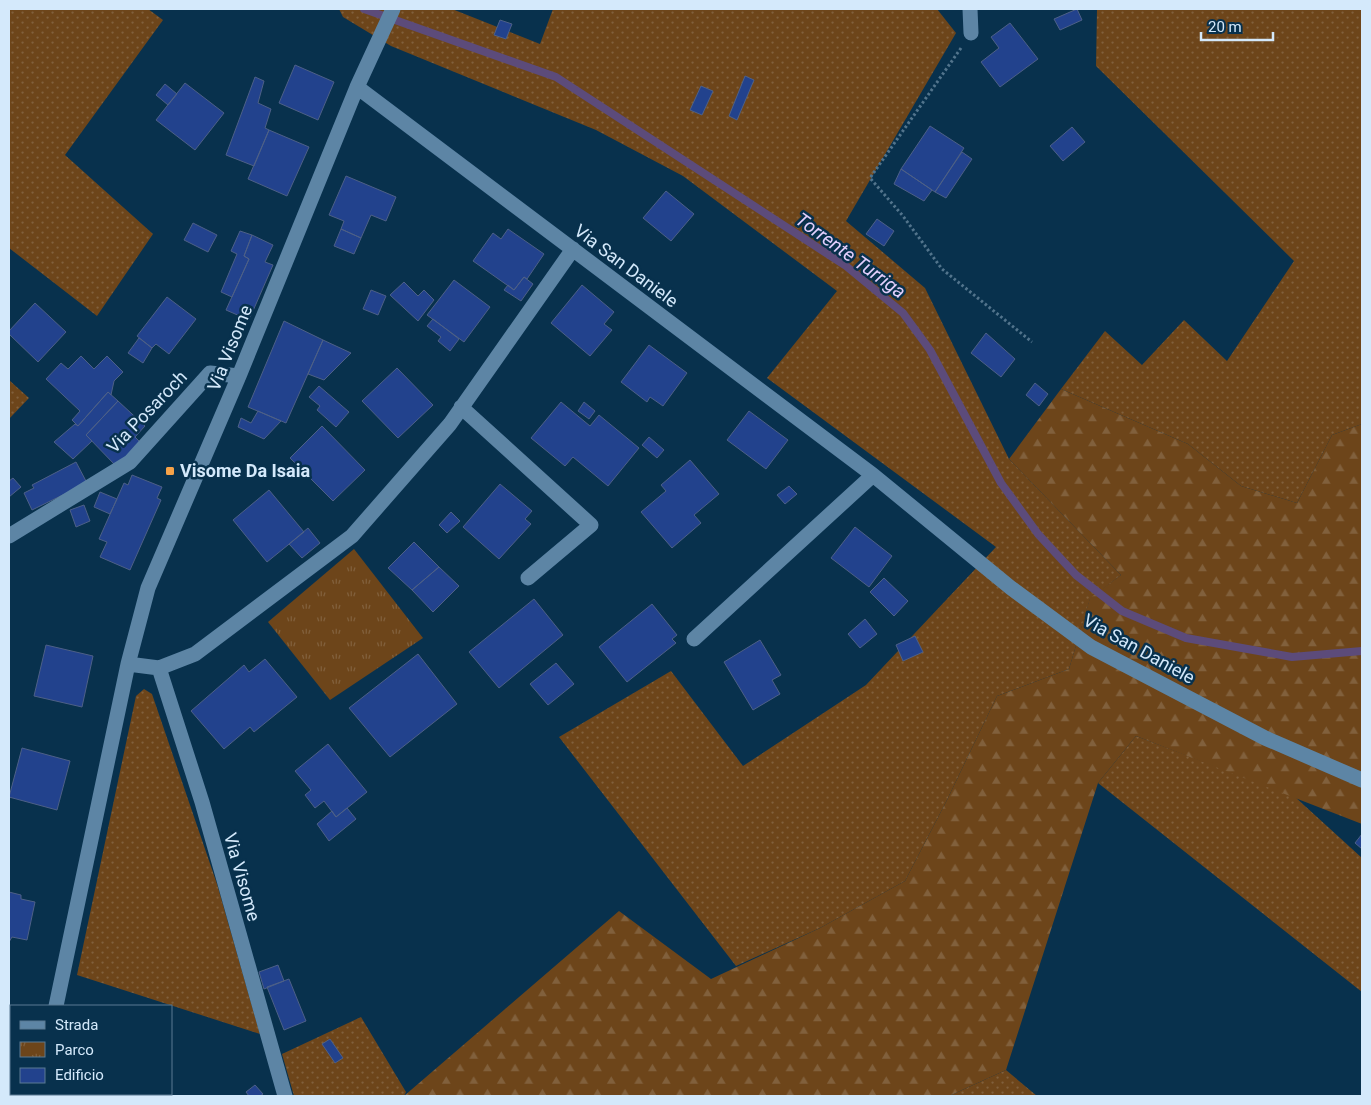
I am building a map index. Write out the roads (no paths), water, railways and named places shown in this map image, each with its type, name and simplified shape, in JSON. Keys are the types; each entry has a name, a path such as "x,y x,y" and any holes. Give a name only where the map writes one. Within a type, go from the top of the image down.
{"street":[{"name":"Via Visome","path":"56,1005 128,664 148,588 239,376 356,87 393,9"},
{"path":"970,9 972,33"},
{"name":"Via San Daniele","path":"356,87 873,475 1011,588 1091,647 1265,738 1362,780"},
{"path":"128,664 160,668 195,654 352,536 450,424 573,250"},
{"name":"Via Posaroch","path":"9,536 130,462 210,373 239,376"},
{"path":"461,407 591,525 528,578"},
{"path":"694,639 873,475"},
{"name":"Via Visome","path":"160,668 202,802 285,1096"}],"waterway":[{"name":"Torrente Turriga","path":"364,9 556,77 846,266 903,313 930,350 1001,483 1038,534 1076,575 1122,611 1186,638 1292,657 1362,651"}],"place":[{"name":"Visome Da Isaia","path":"170,471"}]}
